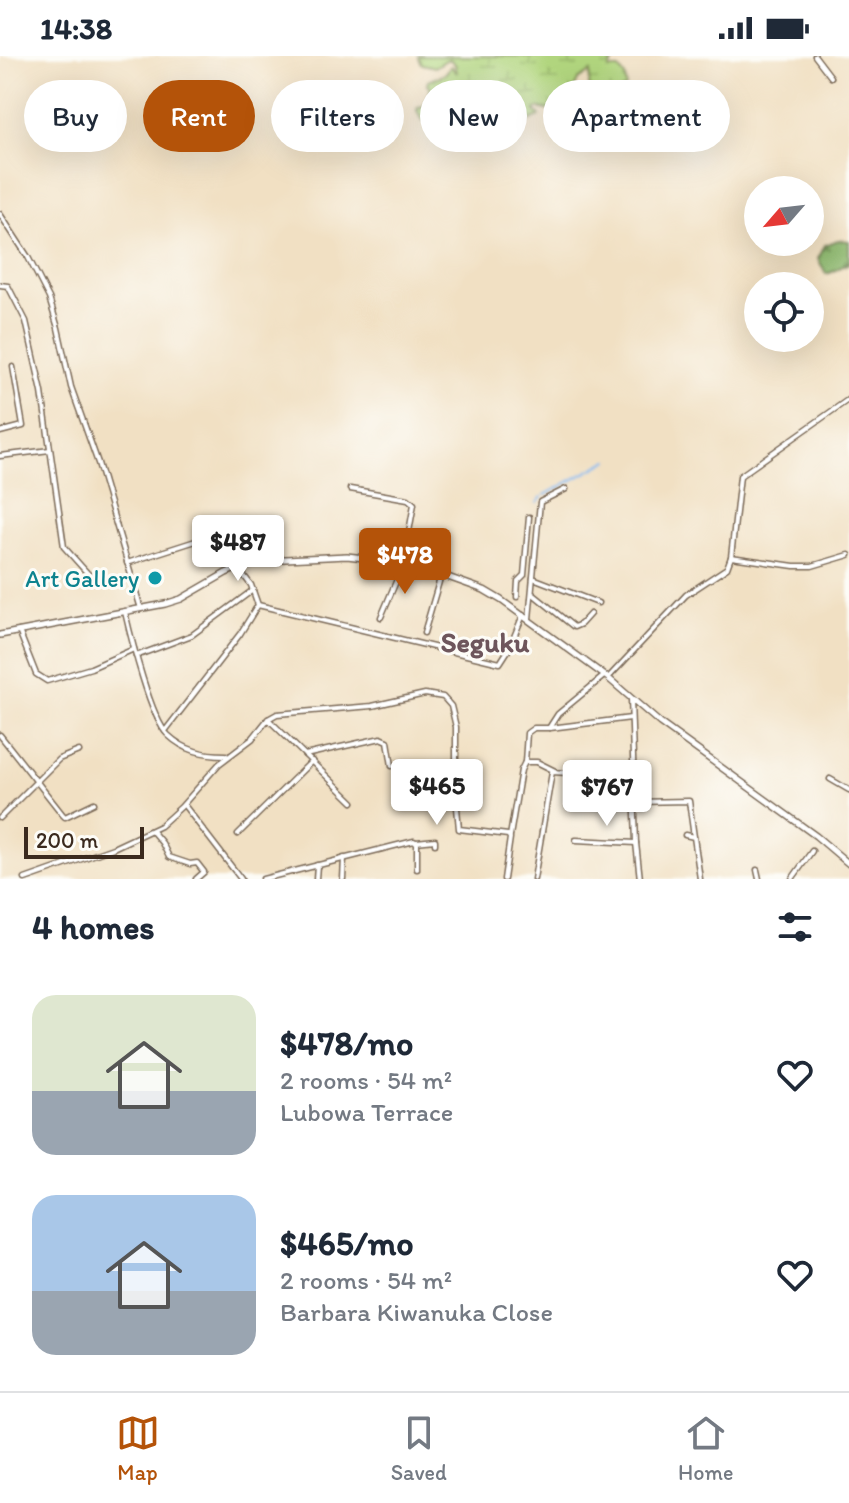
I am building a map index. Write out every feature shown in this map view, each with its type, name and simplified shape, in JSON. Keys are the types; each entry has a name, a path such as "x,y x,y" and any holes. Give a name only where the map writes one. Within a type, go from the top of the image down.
{"street":[{"path":"815,56 831,77"},
{"path":"0,214 49,298 71,387 98,463 141,609"},
{"path":"0,285 11,289 26,321 42,392 64,547 90,576"},
{"path":"0,432 23,426 13,367"},
{"path":"549,728 558,714 606,677 686,595 727,568 731,557 740,476 849,399"},
{"path":"0,456 50,450"},
{"path":"350,489 413,502 403,565 381,617"},
{"path":"258,605 500,663 526,617 540,502 566,489"},
{"path":"517,597 518,581 524,575 529,517"},
{"path":"127,563 230,530"},
{"path":"731,557 812,566 849,555"},
{"path":"0,635 181,599 238,568 265,560 347,556 441,575 484,590 526,617 606,677 682,740 816,836 849,864"},
{"path":"238,568 253,590 258,605"},
{"path":"424,633 441,575"},
{"path":"524,575 598,603"},
{"path":"136,656 192,635 253,590"},
{"path":"531,593 574,627 590,614"},
{"path":"165,731 240,634 258,605"},
{"path":"125,612 144,682 165,731 187,749 228,755"},
{"path":"19,631 36,674 47,681 91,668 134,649"},
{"path":"25,879 113,848 165,823 228,755 252,739 268,719 281,712 372,706 425,694 441,696 451,706 456,727 459,829 510,837"},
{"path":"631,699 640,879"},
{"path":"504,879 521,770 525,762 527,733 534,728 631,718"},
{"path":"268,719 353,802"},
{"path":"0,735 65,817 94,803"},
{"path":"305,755 381,738 388,741 392,766"},
{"path":"0,818 59,759 79,751"},
{"path":"238,834 312,761"},
{"path":"525,762 537,762 555,771 633,777"},
{"path":"534,879 550,775 555,771"},
{"path":"830,779 849,790"},
{"path":"634,802 689,801 700,879"},
{"path":"183,804 241,879"},
{"path":"152,831 169,857 202,866 204,872 196,879"},
{"path":"685,835 694,837"},
{"path":"263,879 416,842 435,840 435,844"},
{"path":"576,840 636,843"},
{"path":"416,842 417,869"},
{"path":"792,879 812,851"},
{"path":"343,879 344,858"},
{"path":"316,879 317,865"},
{"path":"757,870 759,879"}],"green space":[{"path":"418,56 617,56 609,69 619,69 625,80 589,80 590,72 578,80 543,80 543,109 538,108 535,111 540,116 527,121 527,80 430,80 445,74 451,66 457,73 455,65 448,59 435,67 422,64"},
{"path":"838,240 849,241 849,263 826,274 818,259 824,256 825,245"}],"waterway":[{"path":"545,495 609,460"},
{"path":"537,503 542,497"}],"place":[{"name":"Art Gallery","path":"155,578"}],"district":[{"name":"Seguku","path":"485,642"}]}
